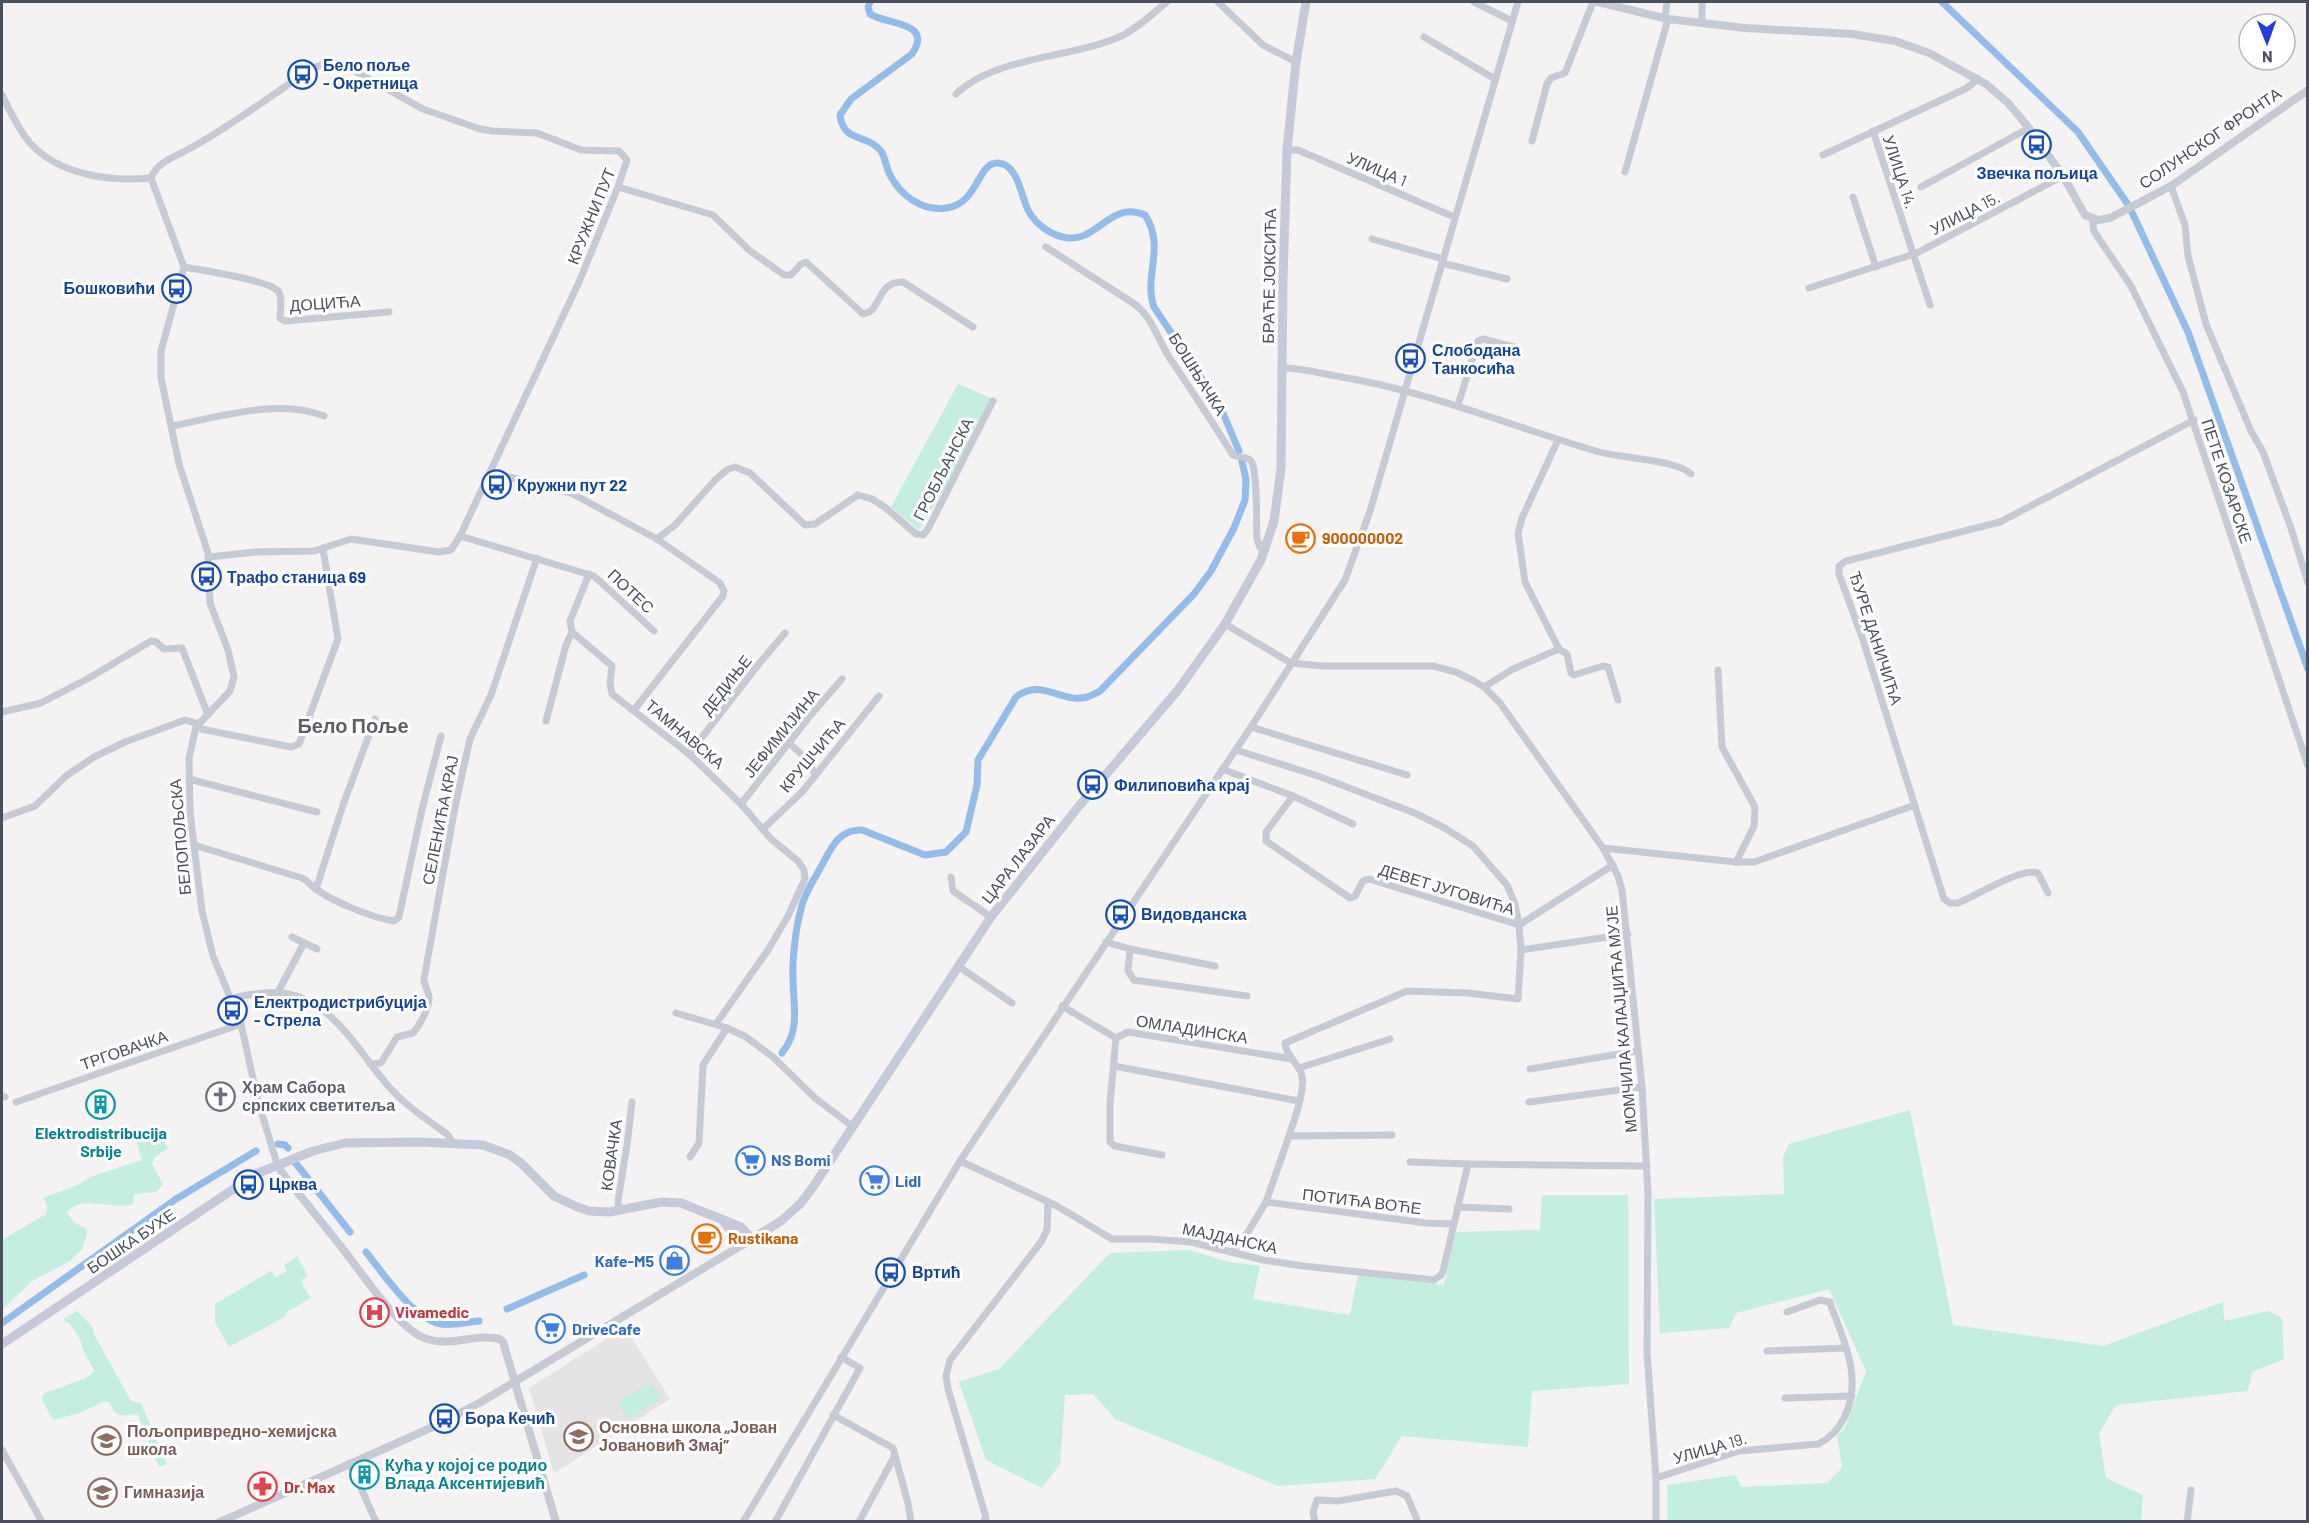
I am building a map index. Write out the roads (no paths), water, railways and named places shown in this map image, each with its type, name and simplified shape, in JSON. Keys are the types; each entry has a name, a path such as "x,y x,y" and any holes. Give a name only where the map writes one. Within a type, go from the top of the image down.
{"main road":[{"name":"БРАЋЕ ЈОКСИЋА","path":"1264,550 1274,521 1280,485 1287,150 1296,62 1306,2"},
{"name":"ЦАРА ЛАЗАРА","path":"742,1245 781,1221 800,1204 823,1174 852,1126 991,917 1079,806 1172,698 1225,624 1264,550"},
{"name":"БОШКА БУХЕ","path":"2,1344 256,1174 277,1164 313,1150 345,1143 362,1141 452,1142"},
{"path":"452,1142 483,1145 510,1155 554,1196 575,1206 598,1212 619,1211 648,1204 672,1202 691,1205 741,1227 752,1239"},
{"path":"723,1221 742,1245"}],"street":[{"path":"956,94 990,74 1018,64 1094,46 1120,37 1139,26 1167,2"},
{"path":"1218,2 1263,45 1296,62"},
{"path":"1474,2 1512,21"},
{"path":"743,1521 960,1161 1236,750 1351,567 1370,511 1518,2"},
{"path":"1532,141 1547,84 1551,78 1565,73 1593,2"},
{"path":"1598,2 1667,18 1702,23 1744,28 1852,34 1895,41 1929,53 1978,79 1997,92 2030,128 2063,176 2085,215 2093,219"},
{"path":"1625,172 1667,18 1667,2"},
{"path":"1702,2 1702,23"},
{"path":"1424,38 1495,79"},
{"name":"КРУЖНИ ПУТ","path":"151,178 153,172 162,164 222,130 310,70 330,62 349,67 394,95 423,109 480,129 537,133 582,150 619,151 626,157 627,162 579,282 460,536 451,550 443,553 351,539 323,549 209,557"},
{"name":"УЛИЦА 14.","path":"1823,155 1967,88 1978,79"},
{"name":"СОЛУНСКОГ ФРОНТА","path":"2093,219 2110,218 2171,186 2307,90"},
{"path":"2,95 24,135 47,157 92,175 151,178 183,267 160,358 161,378 179,464 209,557 210,603 228,650 234,681 230,691 197,726"},
{"path":"1921,187 2030,128"},
{"name":"УЛИЦА 14.","path":"1873,131 1930,305"},
{"name":"УЛИЦА 1","path":"1287,150 1298,150 1454,217"},
{"name":"УЛИЦА 15.","path":"1809,288 1913,255 2063,176"},
{"path":"2171,186 2185,225 2188,256 2206,324 2251,431 2263,452 2291,528 2307,583"},
{"path":"618,187 713,215 749,250 784,275 791,276 801,264 806,262 863,314 872,310 883,290 890,284 903,282 973,327"},
{"path":"1853,197 1876,267"},
{"name":"ПЕТЕ КОЗАРСКЕ","path":"2093,219 2092,228 2131,286 2149,320 2194,420 2307,766"},
{"path":"1372,239 1506,279"},
{"name":"БОШЊАЧКА","path":"1046,247 1133,303 1145,314 1169,356 1233,455 1246,458 1252,463 1255,475 1257,539 1260,548 1264,550"},
{"name":"ДОЦИЋА","path":"183,267 258,282 276,289 280,295 280,318 285,321 389,312"},
{"path":"1458,405 1478,341 1483,339 1514,347"},
{"path":"1282,368 1405,389 1558,440 1621,457 1681,467 1691,474"},
{"name":"ГРОБЉАНСКА","path":"657,539 675,525 716,479 728,469 735,467 750,474 805,525 815,524 858,495 872,499 916,534 923,535 993,401"},
{"path":"172,426 230,414 282,408 307,409 324,416"},
{"name":"ЂУРЕ ДАНИЧИЋА","path":"2048,894 2038,873 2031,872 2019,874 1958,903 1946,902 1862,637 1839,574 1839,566 1846,561 2000,522 2194,420"},
{"path":"1558,440 1522,518 1518,539 1528,589 1559,649 1567,654 1572,674 1581,674 1603,666 1608,667 1618,700"},
{"path":"490,472 571,493 657,539 720,583 724,591 723,596 634,710"},
{"path":"460,536 589,574 570,621 572,632 566,645 546,721"},
{"path":"2,818 35,806 66,776 94,757 125,742 185,720 197,726 291,747 299,744 338,639 323,549"},
{"name":"СЕЛЕНИЋА КРАЈ","path":"370,1064 381,1063 397,1036 413,1033 428,1006 429,997 424,979 455,807 470,740 491,695 537,558"},
{"name":"ПОТЕС","path":"589,574 599,579 654,631"},
{"name":"МОМЧИЛА КАЛАЈЏИЋА МУЈЕ","path":"1225,624 1291,663 1322,666 1433,666 1456,672 1484,687 1516,724 1613,865 1622,890 1628,934 1642,1087 1647,1166 1647,1352 1656,1478 1656,1521"},
{"name":"ТАМНАВСКА","path":"572,632 610,662 612,694 689,754 741,804 783,850 798,861 804,870 805,879 788,916 768,950 716,1024"},
{"name":"ДЕДИЊЕ","path":"689,754 785,633"},
{"path":"2,712 41,703 89,678 146,642 153,641 164,649 182,648 208,715"},
{"path":"1484,687 1512,669 1559,649"},
{"path":"1718,670 1722,747 1755,807 1754,826 1736,862"},
{"name":"ЈЕФИМИЈИНА","path":"741,804 842,679"},
{"name":"КРУШЧИЋА","path":"764,829 802,792 879,696"},
{"path":"316,889 343,805 375,719"},
{"name":"БЕЛОПОЉСКА","path":"197,726 189,758 189,779 194,845 206,934 241,1024 258,1101 277,1164 386,1304 412,1331 425,1339 441,1342 490,1337 500,1339 514,1383"},
{"path":"1251,727 1407,775"},
{"path":"194,845 302,878 309,881 316,889 350,906 394,921 399,917 441,736"},
{"path":"789,743 809,761 815,776"},
{"path":"1233,1251 1248,1232 1266,1202 1299,1101 1303,1081 1299,1068 1285,1048 1287,1041 1405,991 1468,993 1518,999 1521,950 1515,904 1507,885 1480,853 1462,838 1428,819 1354,790 1236,750"},
{"path":"1222,770 1293,796 1353,824"},
{"path":"189,779 317,812"},
{"name":"ДЕВЕТ ЈУГОВИЋА","path":"1293,796 1266,832 1266,842 1347,897 1354,897 1363,881 1369,879 1519,925 1613,865"},
{"path":"1603,848 1754,862 1915,805"},
{"path":"951,877 953,891 991,917"},
{"path":"1521,950 1628,934"},
{"path":"292,937 317,949"},
{"path":"1106,942 1215,966"},
{"path":"278,992 304,943"},
{"path":"1130,949 1128,971 1134,980 1247,996"},
{"path":"958,966 1012,1003"},
{"path":"232,999 278,992 299,996 322,1008 336,1020 405,1104 448,1135 452,1142"},
{"name":"ОМЛАДИНСКА","path":"1062,1006 1116,1038 1128,1032 1292,1059"},
{"path":"676,1013 727,1028 759,1046 815,1098 852,1126"},
{"name":"ТРГОВАЧКА","path":"16,1102 241,1024"},
{"path":"690,1156 699,1143 703,1065 727,1028"},
{"path":"1116,1038 1110,1103 1110,1142 1115,1146 1162,1155"},
{"path":"1299,1068 1390,1039"},
{"path":"1530,1069 1638,1051"},
{"path":"1114,1065 1299,1101"},
{"path":"1529,1102 1642,1087"},
{"name":"КОВАЧКА","path":"619,1211 618,1201 632,1102"},
{"path":"1289,1136 1392,1135"},
{"name":"МАЈДАНСКА","path":"960,1161 1048,1202 1112,1239 1191,1242 1263,1260 1434,1280 1443,1271 1468,1164"},
{"path":"1410,1162 1647,1166"},
{"path":"983,1521 986,1518 948,1389 947,1370 950,1360 1041,1242 1047,1230 1048,1202"},
{"name":"ПОТИЋА ВОЋЕ","path":"1266,1202 1426,1223 1454,1224"},
{"path":"1457,1207 1509,1209"},
{"name":"ЦАРА ЛАЗАРА","path":"220,1521 435,1426 514,1383 742,1245"},
{"name":"УЛИЦА 19.","path":"1656,1478 1739,1451 1812,1445 1824,1441 1840,1426 1852,1396 1853,1382 1846,1348 1830,1302 1820,1300 1787,1312"},
{"path":"1767,1351 1846,1348"},
{"path":"775,1521 860,1368 841,1357"},
{"path":"514,1383 556,1521"},
{"path":"1785,1398 1852,1396"},
{"path":"833,1415 893,1448 908,1503 910,1521"},
{"path":"2,1450 42,1521"},
{"path":"859,1521 894,1457"},
{"path":"350,1463 376,1521"},
{"path":"2187,1521 2191,1490"},
{"path":"1315,1521 1315,1503 1320,1499 1338,1501 1396,1491 1404,1493 1410,1500 1418,1521"}],"waterway":[{"path":"870,2 868,7 870,14 913,30 917,35 917,43 912,54 851,99 840,115 846,130 875,145 881,151 893,181 912,200 928,207 937,209 958,205 966,199 986,169 991,164 998,163 1005,165 1014,175 1033,217 1054,234 1068,238 1080,237 1120,213 1132,212 1145,215 1154,239 1151,284 1154,307 1220,406 1239,451"},
{"path":"1942,2 2078,132 2129,206 2188,332 2308,669"},
{"path":"782,1053 788,1044 794,1026 793,962 799,916 807,891 833,845 848,832 862,830 925,855 946,852 966,832 977,785 978,760 1016,697 1034,690 1077,698 1089,697 1100,691 1194,594 1211,571 1234,528 1245,500 1246,479 1242,462"},
{"path":"278,1144 288,1148"},
{"path":"2,1323 176,1199 256,1151"},
{"path":"294,1161 350,1232"},
{"path":"366,1252 399,1294 420,1314 441,1324 479,1321"},
{"path":"507,1309 584,1275"}],"place":[{"name":"Бело поље - Окретница","path":"302,74"},
{"name":"Звечка пољица","path":"2037,145"},
{"name":"Бошковићи","path":"176,288"},
{"name":"Слободана Танкосића","path":"1411,359"},
{"name":"Кружни пут 22","path":"496,485"},
{"name":"900000002","path":"1301,538"},
{"name":"Трафо станица 69","path":"206,577"},
{"name":"Филиповића крај","path":"1093,785"},
{"name":"Видовданска","path":"1120,914"},
{"name":"Електродистрибуција - Стрела","path":"233,1011"},
{"name":"Храм Сабора српских светитеља","path":"221,1096"},
{"name":"Elektrodistribucija Srbije","path":"101,1105"},
{"name":"NS Bomi","path":"750,1160"},
{"name":"Lidl","path":"874,1181"},
{"name":"Црква","path":"248,1184"},
{"name":"Rustikana","path":"707,1238"},
{"name":"Kafe-M5","path":"675,1261"},
{"name":"Вртић","path":"891,1272"},
{"name":"Vivamedic","path":"374,1312"},
{"name":"DriveCafe","path":"551,1329"},
{"name":"Бора Кечић","path":"444,1418"},
{"name":"Основна школа „Јован Јовановић Змај”","path":"578,1436"},
{"name":"Пољопривредно-хемијска школа","path":"106,1440"},
{"name":"Кућа у којој се родио Влада Аксентијевић","path":"364,1474"},
{"name":"Dr. Max","path":"263,1487"},
{"name":"Гимназија","path":"103,1492"}],"district":[{"name":"Бело Поље","path":"353,726"}]}
